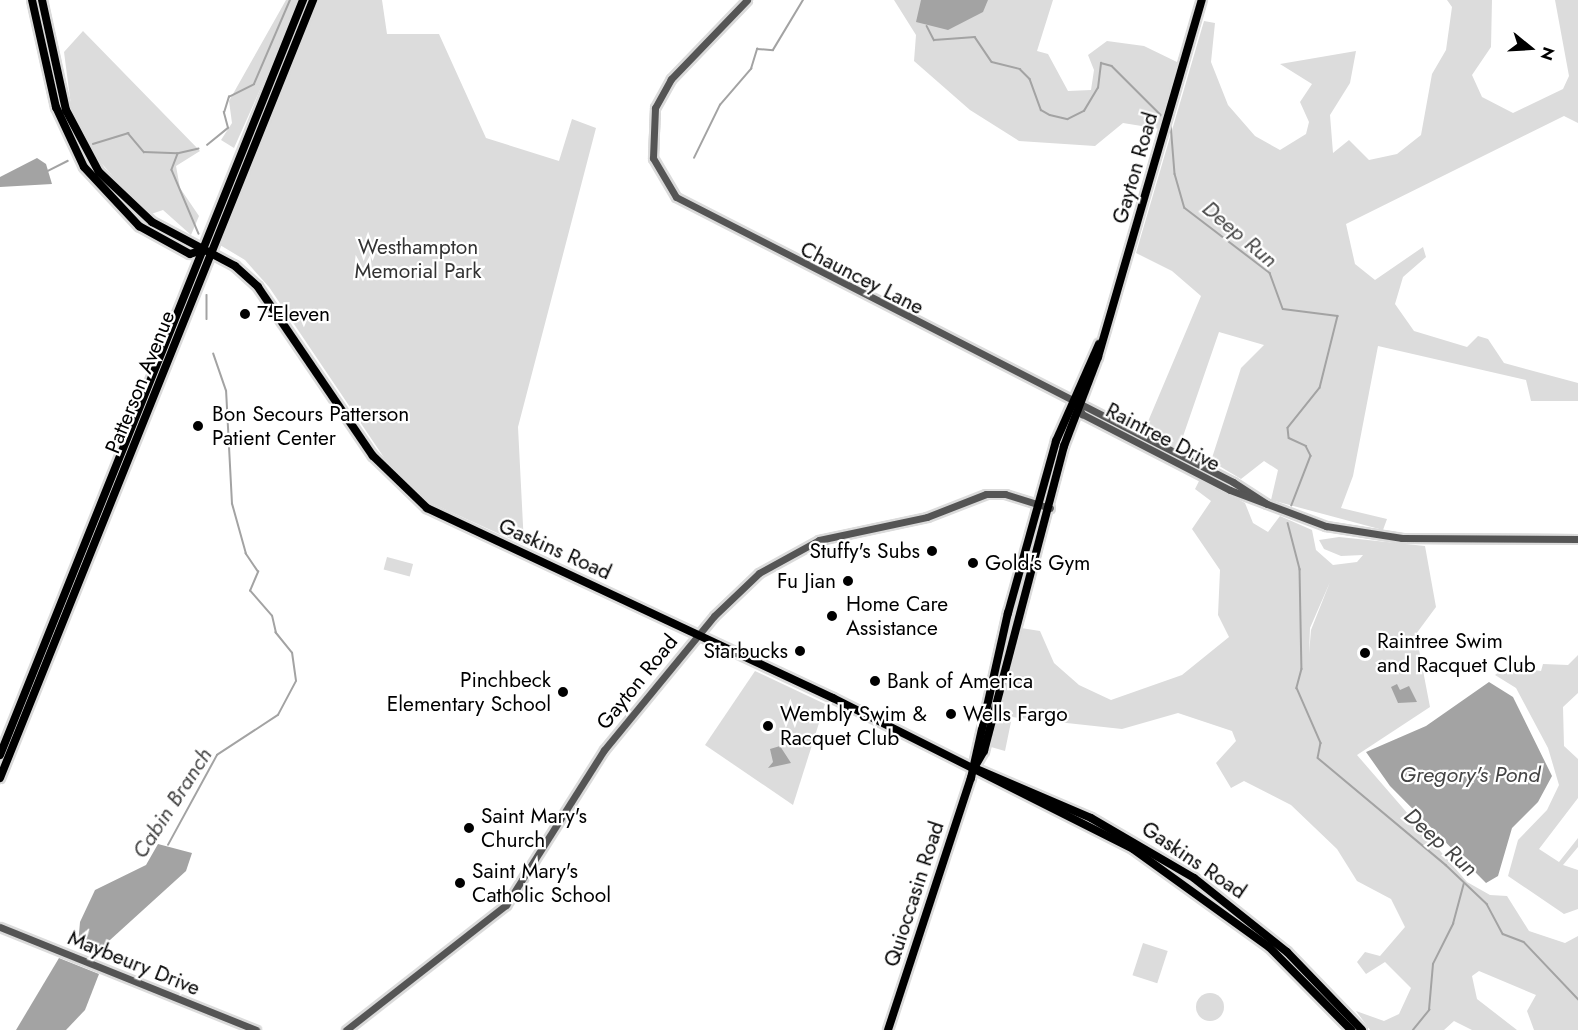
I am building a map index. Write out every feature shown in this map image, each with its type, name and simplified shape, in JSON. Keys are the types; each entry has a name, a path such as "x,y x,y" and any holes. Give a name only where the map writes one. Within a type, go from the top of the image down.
{"main road":[{"path":"32,0 56,107 84,167 111,201 148,233 190,254 199,251"},
{"path":"42,0 66,110 93,164 137,210 199,251"},
{"name":"Patterson Avenue","path":"0,755 199,251 303,0"},
{"name":"Patterson Avenue","path":"0,778 313,0"},
{"name":"Gayton Road","path":"1045,506 1075,405 1099,344 1202,0"},
{"name":"Gaskins Road","path":"199,251 235,266 258,287 373,456 427,508 699,635 974,768 1162,867 1276,952 1351,1030"},
{"name":"Quioccasin Road","path":"888,1030 974,768 984,751 1045,506"},
{"name":"Gaskins Road","path":"974,768 1091,818 1194,878 1287,952 1362,1030"}],"street":[{"name":"Chauncey Lane","path":"747,0 661,94 651,124 655,165 669,189 694,210 1075,405"},
{"name":"Raintree Drive","path":"1075,405 1212,481 1311,522 1378,536 1578,539"},
{"name":"Gayton Road","path":"346,1030 506,905 604,750 699,635 759,573 819,540 927,517 992,493 1045,506"},
{"name":"Maybeury Drive","path":"0,927 256,1030"}],"green space":[{"path":"286,0 300,0 234,148 221,140 232,123 229,101"},
{"name":"Westhampton Memorial Park","path":"316,0 382,0 387,34 439,34 486,138 559,161 572,119 596,128 518,427 524,545 431,503 387,462 269,287 245,260 220,245"},
{"path":"894,0 1053,0 1037,51 1048,54 1068,91 1091,90 1094,70 1088,55 1107,41 1144,46 1179,63 1160,129 1123,123 1095,146 1019,141 970,110 914,61 916,35"},
{"path":"1447,0 1492,0 1491,47 1472,75 1482,97 1513,113 1563,89 1569,76 1555,0 1578,0 1578,123 1564,116 1346,224 1355,264 1375,280 1423,247 1426,257 1403,277 1395,304 1414,331 1467,347 1478,336 1488,339 1504,363 1578,383 1578,401 1531,401 1526,380 1378,346 1353,476 1341,508 1387,519 1383,530 1271,500 1278,470 1264,461 1241,479 1211,461 1241,368 1264,345 1219,332 1179,448 1144,431 1201,296 1172,271 1136,253 1204,21 1215,23 1211,62 1228,105 1255,136 1280,150 1306,134 1309,122 1300,102 1312,84 1280,64 1356,51 1350,83 1330,115 1333,153 1349,140 1369,160 1397,154 1421,135 1432,74 1446,50 1452,7"},
{"path":"83,31 200,151 176,166 180,188 199,216 191,235 163,210 148,215 93,154 72,113 64,52"},
{"path":"1200,479 1245,503 1253,523 1268,532 1280,516 1312,530 1316,550 1333,565 1357,562 1363,555 1341,556 1324,549 1319,540 1339,537 1425,546 1436,607 1416,634 1430,707 1357,755 1467,882 1490,895 1507,896 1529,931 1565,943 1578,936 1578,1030 1534,1030 1527,1011 1536,995 1479,971 1472,976 1477,999 1517,1030 1472,1030 1454,1021 1444,1030 1370,1030 1356,1011 1384,1021 1399,1014 1411,988 1385,962 1366,974 1357,962 1365,952 1380,956 1405,927 1391,899 1357,881 1337,849 1291,805 1244,781 1231,788 1216,763 1236,741 1232,731 1178,713 1122,729 1012,717 1005,751 991,747 1021,628 1040,631 1054,663 1079,685 1111,700 1182,675 1229,637 1218,615 1220,570 1192,529 1211,501 1195,489","holes":["1330,582 1311,630 1309,654 1310,628"]},
{"path":"387,557 413,564 410,577 384,570"},
{"path":"1578,655 1578,693 1563,707 1564,746 1578,759 1578,798 1539,849 1559,862 1578,838 1578,847 1563,865 1578,870 1578,909 1564,914 1508,876 1518,840 1547,810 1559,785 1548,748 1516,688 1495,675 1507,666 1541,671 1543,664 1568,665"},
{"name":"Wembly Swim & Racquet Club","path":"755,671 825,704 793,805 705,745"},
{"path":"1143,943 1168,951 1157,983 1132,975"},
{"path":"1210,993 1220,997 1224,1007 1220,1017 1210,1021 1200,1017 1196,1007 1200,997"}],"water":[{"path":"921,0 988,0 983,12 948,30 916,22"},
{"path":"37,158 46,164 52,184 0,187 0,177"},
{"name":"Gregory's Pond","path":"1489,682 1513,697 1552,776 1538,802 1512,828 1498,876 1486,883 1390,786 1366,752 1426,726"},
{"path":"1397,684 1400,690 1409,686 1417,702 1398,703 1391,687"},
{"path":"780,746 791,763 768,768 773,762 770,749"},
{"path":"158,844 192,853 186,871 99,950 78,945 80,922 95,890 146,865"},
{"path":"59,958 99,974 85,1010 66,1030 16,1030"}],"waterway":[{"name":"Cabin Branch","path":"207,145 228,128 224,113 229,97 254,84 290,0"},
{"path":"694,158 720,105 751,69 757,49 773,50 803,0"},
{"name":"Deep Run","path":"927,26 934,40 975,37 992,62 1020,69 1030,79 1041,110 1050,115 1068,119 1084,111 1098,88 1101,63 1112,66 1162,116"},
{"name":"Deep Run","path":"1171,124 1175,174 1185,208 1270,273 1283,309 1338,316 1320,388 1288,428 1289,438 1306,446 1311,456 1292,505"},
{"path":"93,144 128,133 144,152 177,153"},
{"name":"Cabin Branch","path":"199,149 178,154 172,170 199,234"},
{"path":"48,171 68,161"},
{"name":"Cabin Branch","path":"207,295 207,319"},
{"name":"Cabin Branch","path":"168,845 217,755 278,715 296,681 292,653 276,633 272,616 250,591 258,572 246,554 232,504 226,391 213,354"},
{"name":"Deep Run","path":"1288,523 1300,569 1302,669 1297,688 1321,743 1318,758 1446,865 1487,904 1503,934 1524,942 1578,999"},
{"path":"1413,1030 1429,1010 1433,964 1453,924 1464,883"}],"place":[{"name":"7-Eleven","path":"245,314"},
{"name":"Bon Secours Patterson Patient Center","path":"198,426"},
{"name":"Stuffy's Subs","path":"932,551"},
{"name":"Gold's Gym","path":"973,563"},
{"name":"Fu Jian","path":"848,581"},
{"name":"Home Care Assistance","path":"832,616"},
{"name":"Starbucks","path":"800,651"},
{"name":"Raintree Swim and Racquet Club","path":"1365,653"},
{"name":"Bank of America","path":"875,681"},
{"name":"Pinchbeck Elementary School","path":"563,692"},
{"name":"Wells Fargo","path":"951,714"},
{"name":"Wembly Swim & Racquet Club","path":"768,726"},
{"name":"Saint Mary's Church","path":"469,828"},
{"name":"Saint Mary's Catholic School","path":"460,883"}]}
